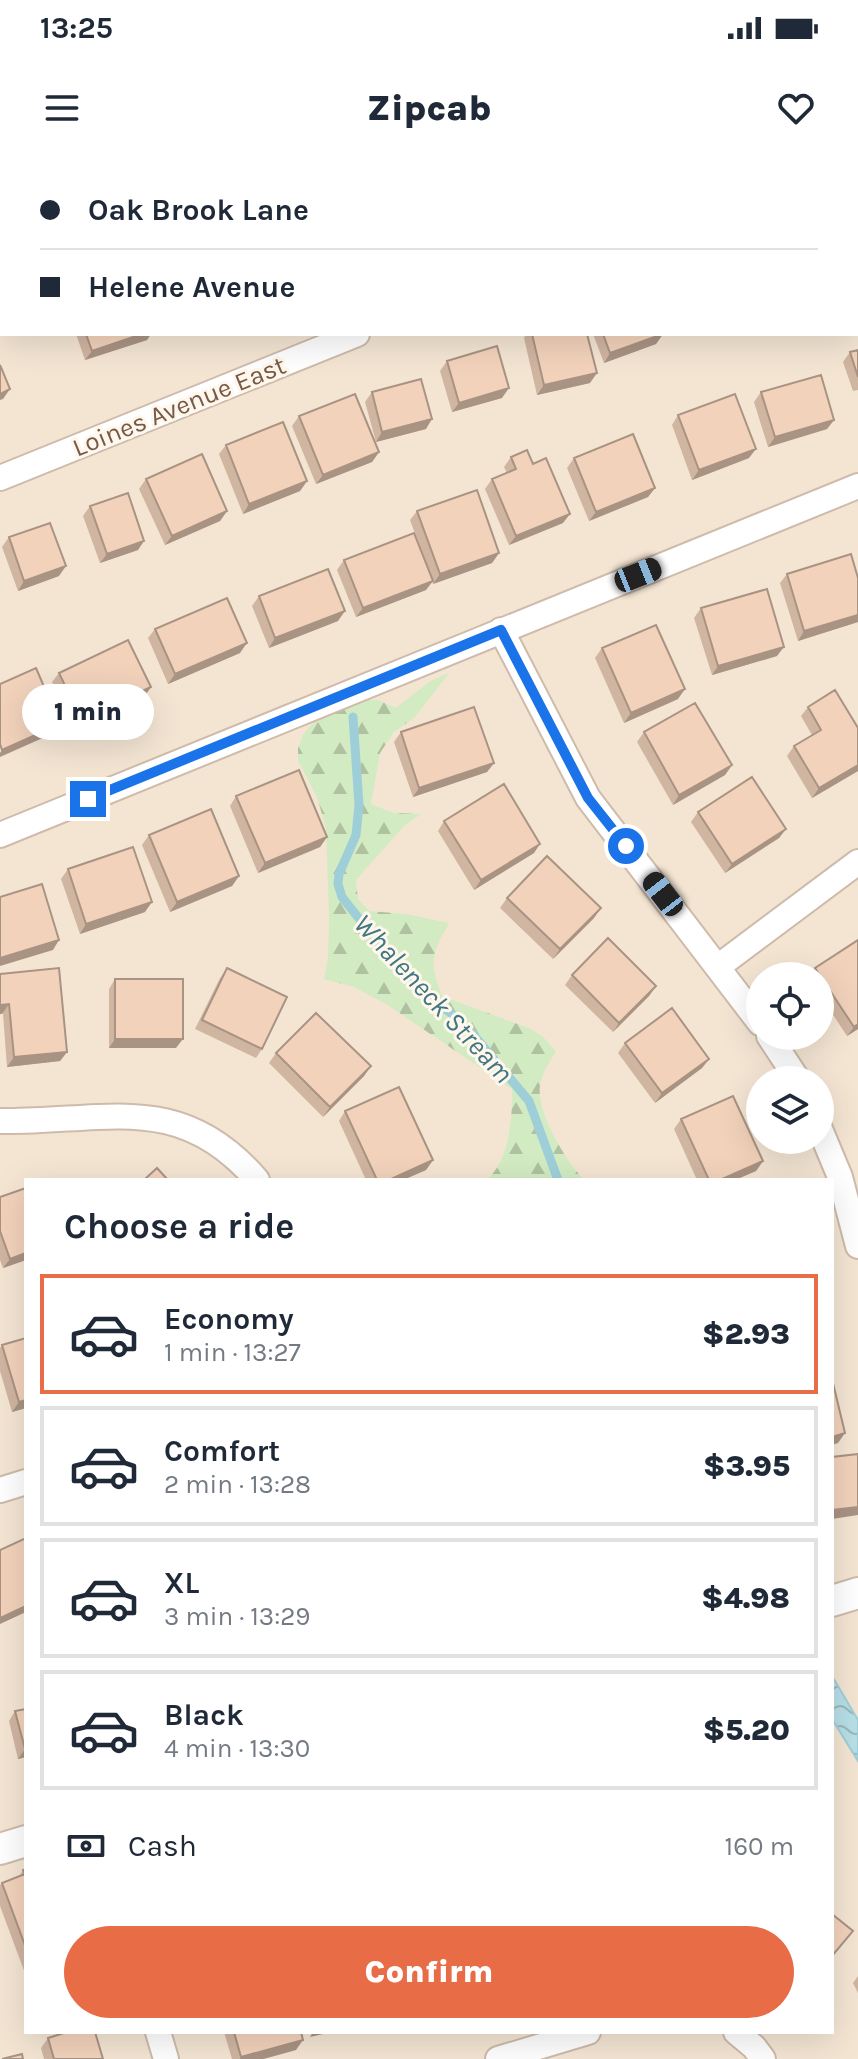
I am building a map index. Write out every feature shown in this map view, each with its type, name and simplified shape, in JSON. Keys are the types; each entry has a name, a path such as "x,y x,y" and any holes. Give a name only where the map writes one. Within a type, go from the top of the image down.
{"street":[{"name":"Loines Avenue East","path":"0,478 352,336"},
{"path":"0,835 858,486"},
{"path":"501,630 588,798 746,1004"},
{"path":"719,966 858,862"},
{"path":"0,1121 115,1115 167,1120 204,1134 236,1156 255,1178"},
{"path":"830,1154 857,1239"},
{"path":"0,1490 24,1483"},
{"path":"834,1600 858,1593"},
{"path":"0,1849 24,1842"},
{"path":"159,2034 166,2059"},
{"path":"498,2059 581,2034"}],"shaded area":[{"path":"0,336 858,336 858,2059 0,2059"}],"green space":[{"path":"450,672 414,718 394,732 380,753 371,804 394,813 421,814 404,826 356,880 358,899 369,911 406,914 449,923 434,958 442,996 531,1029 556,1051 544,1071 540,1096 547,1122 582,1178 488,1178 505,1151 512,1112 512,1089 386,1004 354,987 324,979 329,918 326,828 317,797 298,761 298,748 304,733 316,720 362,700 378,700 396,708 429,682"}],"water":[{"path":"834,1679 858,1720 858,1761 834,1722"}],"building":[{"path":"87,336 136,336 92,351"},
{"path":"532,336 588,336 597,373 544,385"},
{"path":"604,336 657,336 610,353"},
{"path":"497,346 509,388 459,403 447,361"},
{"path":"858,350 858,377 850,352"},
{"path":"0,365 10,389 0,394"},
{"path":"821,375 834,420 775,437 761,392"},
{"path":"421,379 432,419 382,432 372,392"},
{"path":"355,394 379,452 323,475 299,416"},
{"path":"735,394 756,449 699,470 678,415"},
{"path":"283,422 307,481 249,504 226,445"},
{"path":"633,434 655,488 596,512 574,458"},
{"path":"527,450 533,464 546,458 570,514 516,536 492,479 516,469 511,457"},
{"path":"202,454 227,511 172,536 146,479"},
{"path":"477,490 499,553 440,574 417,511"},
{"path":"128,493 144,541 107,554 90,506"},
{"path":"50,523 66,566 24,581 9,537"},
{"path":"414,533 433,581 363,608 344,560"},
{"path":"851,554 858,578 858,615 804,631 787,574"},
{"path":"328,569 345,611 275,638 259,596"},
{"path":"767,589 784,647 718,666 701,608"},
{"path":"227,598 247,643 175,674 155,629"},
{"path":"656,625 685,689 631,713 602,648"},
{"path":"128,640 151,687 81,719 59,673"},
{"path":"36,668 60,724 2,750 0,684"},
{"path":"835,690 858,728 858,765 819,788 794,746 821,730 808,707"},
{"path":"695,703 732,765 679,795 644,732"},
{"path":"474,707 494,763 419,788 401,732"},
{"path":"299,770 327,837 265,863 236,796"},
{"path":"752,777 786,829 732,864 698,812"},
{"path":"504,784 540,844 481,880 444,821"},
{"path":"211,809 239,876 177,902 149,835"},
{"path":"133,847 152,902 86,924 68,869"},
{"path":"547,856 601,908 560,949 507,898"},
{"path":"42,884 59,940 0,958 0,897"},
{"path":"608,938 656,986 619,1023 572,975"},
{"path":"858,940 858,1024 854,1027 834,997 834,962 824,962"},
{"path":"59,968 67,1052 14,1057 9,1004 0,1005 0,974"},
{"path":"227,968 287,997 262,1049 202,1020"},
{"path":"115,979 183,979 183,1039 115,1039"},
{"path":"672,1008 709,1059 662,1093 625,1043"},
{"path":"316,1013 371,1066 330,1107 276,1053"},
{"path":"399,1087 433,1160 393,1178 376,1178 345,1111"},
{"path":"733,1096 746,1124 746,1154 760,1154 763,1161 725,1178 708,1178 681,1119"},
{"path":"157,1168 166,1178 146,1178"},
{"path":"24,1189 24,1254 10,1259 0,1231 0,1197"},
{"path":"24,1339 24,1401 19,1402 2,1345"},
{"path":"834,1387 845,1433 834,1436"},
{"path":"858,1454 858,1507 834,1510 834,1457"},
{"path":"24,1539 24,1607 0,1618 0,1550"},
{"path":"24,1709 24,1745 15,1711"},
{"path":"24,1874 24,1943 2,1883"},
{"path":"834,1916 853,1931 834,1954"},
{"path":"61,2034 96,2034 103,2059 54,2059 48,2038"},
{"path":"235,2034 302,2034 303,2040 241,2057"},
{"path":"22,2054 23,2059 2,2059"}],"waterway":[{"name":"Whaleneck Stream","path":"353,717 359,805 356,835 339,874 342,897 387,954 471,1032 529,1101 557,1178"}],"route":[{"path":"88,799 501,630 588,798 626,846"}]}
